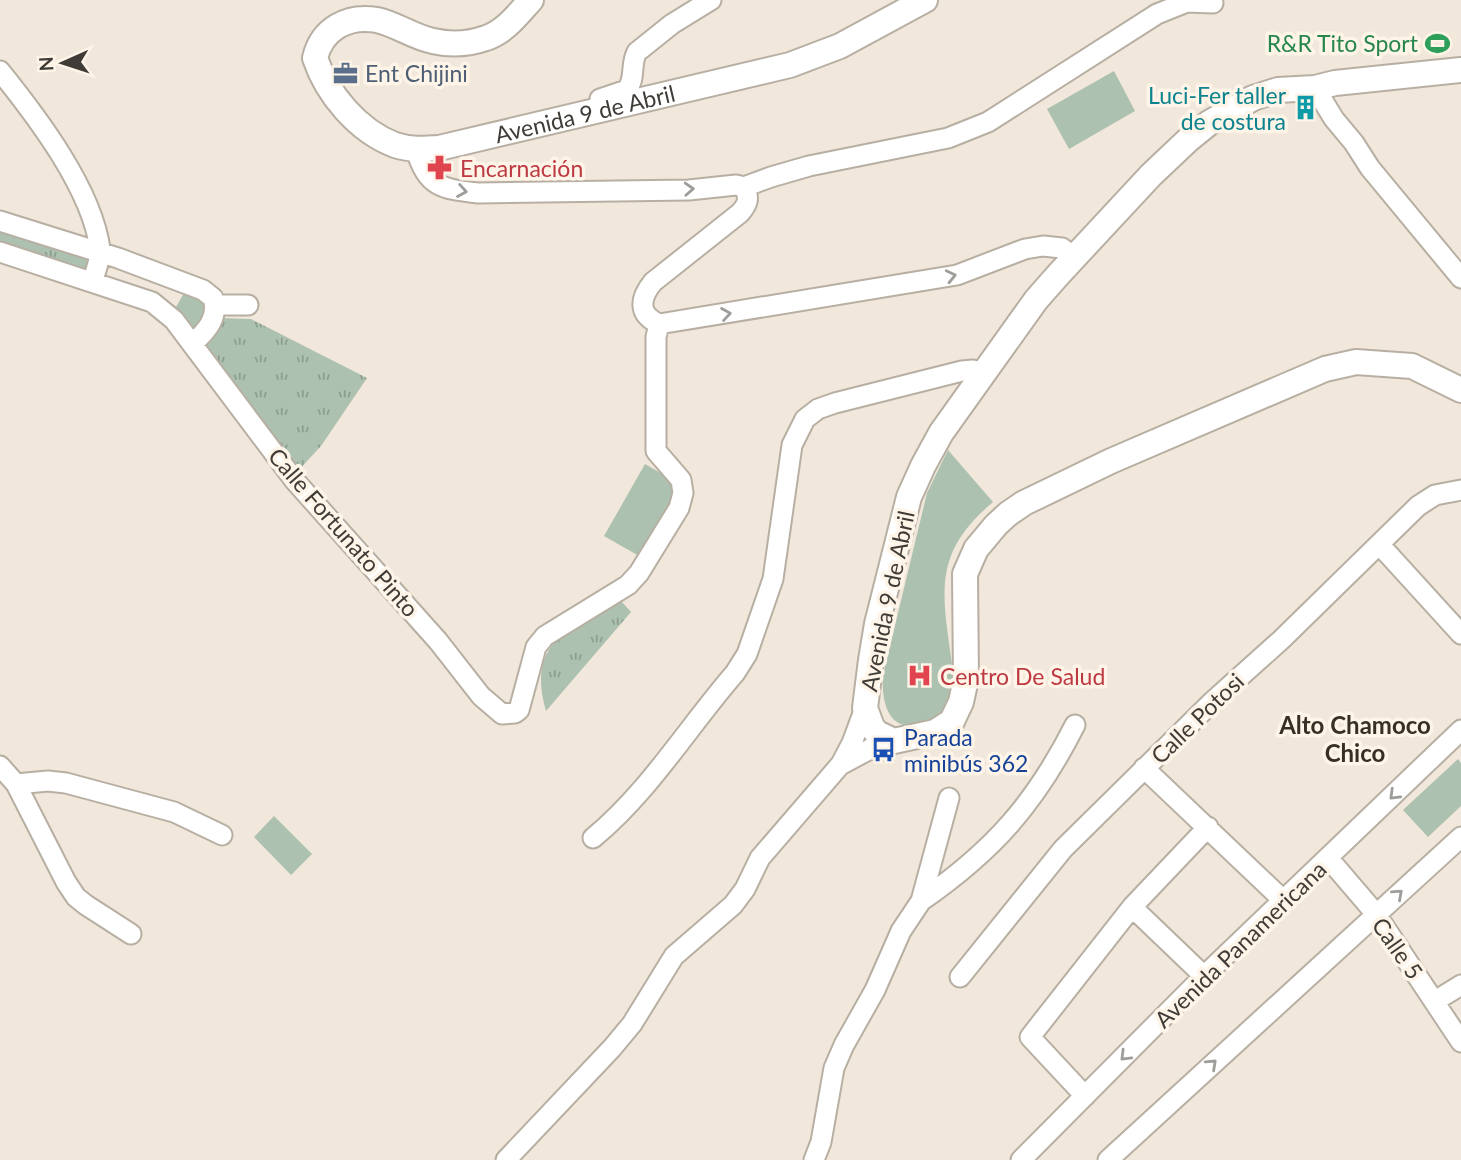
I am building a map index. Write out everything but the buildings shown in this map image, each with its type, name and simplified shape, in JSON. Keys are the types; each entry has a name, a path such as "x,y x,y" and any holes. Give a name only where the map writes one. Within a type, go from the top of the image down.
{"main road":[{"name":"Avenida 9 de Abril","path":"531,0 516,19 505,27 490,37 470,43 433,41 377,20 352,20 335,26 325,34 314,58 326,85 346,109 373,132 398,146 416,149 439,148 790,65 840,46 925,0"},
{"name":"Avenida 9 de Abril","path":"894,741 877,733 865,708 877,624 909,497 941,433 1037,300 1151,175 1209,123 1253,98 1278,90 1461,70"},
{"path":"894,741 935,732 952,721 961,702 966,679 965,574 976,549 996,524 1024,503 1111,461 1325,369 1356,362 1412,366 1461,390"}],"street":[{"path":"522,130 539,117 627,90 632,81 633,58 637,52 673,23 711,0"},
{"path":"416,149 424,173 432,181 457,191 478,193 690,190 736,185 744,187 809,166 948,138 988,122 1157,14 1187,2 1213,3"},
{"path":"0,71 43,125 92,217 100,253 93,281"},
{"path":"1315,88 1370,168 1461,278"},
{"path":"744,187 748,199 740,213 653,282 644,295 643,310 646,316 659,324 957,275 1025,249 1043,246 1062,248 1074,258"},
{"path":"0,220 204,290 216,305 208,329 193,343"},
{"name":"Calle Fortunato Pinto","path":"0,252 152,302 174,320 295,481 438,641 481,696 502,714 519,710 531,660 545,636 628,585 639,573 679,508 683,493 681,480 656,451 656,337 659,324"},
{"path":"216,305 248,305"},
{"path":"593,838 633,799 736,673 747,654 773,579 792,445 805,419 818,409 867,393 962,371 973,370 984,375"},
{"name":"Calle Potosi","path":"960,977 1063,849 1144,768 1356,569 1418,506 1435,495 1461,490"},
{"path":"1379,544 1461,634"},
{"path":"506,1160 632,1024 674,956 733,905 745,889 760,858 841,764 865,708"},
{"path":"921,901 981,855 1018,816 1053,767 1075,725"},
{"name":"Avenida Panamericana","path":"1021,1160 1204,976 1461,730"},
{"path":"841,764 861,753 894,741"},
{"path":"0,766 16,785 66,883 76,897 131,934"},
{"path":"1144,768 1283,900"},
{"path":"16,785 48,781 66,783 174,811 222,835"},
{"path":"814,1160 821,1142 834,1068 875,990 901,931 921,901 949,798"},
{"path":"1085,1096 1030,1037 1132,907 1208,827"},
{"path":"1108,1160 1461,837"},
{"name":"Calle 5","path":"1328,858 1376,914 1461,1042"},
{"path":"1132,907 1204,976"},
{"path":"1435,1001 1461,985"}],"green space":[{"path":"1114,71 1135,111 1069,149 1047,109"},
{"path":"0,230 90,259 86,272 0,247"},
{"path":"183,295 207,301 209,310 192,329 176,313 176,307"},
{"path":"219,318 251,319 367,378 321,446 297,472 205,352 203,337"},
{"path":"948,450 993,502 961,537 946,572 945,611 953,677 950,703 943,715 935,720 913,726 903,725 895,721 886,706 883,675 927,493"},
{"path":"645,464 671,479 675,494 639,556 604,536"},
{"path":"613,601 622,602 631,612 546,711 541,689 546,655 554,642 566,632"},
{"path":"1458,759 1461,763 1461,806 1428,837 1403,810"},
{"path":"274,816 312,854 291,875 254,837"}],"place":[{"name":"R&R Tito Sport","path":"1438,43"},
{"name":"Ent Chijini","path":"345,73"},
{"name":"Luci-Fer taller de costura","path":"1306,108"},
{"name":"Encarnación","path":"440,168"},
{"name":"Centro De Salud","path":"920,676"},
{"name":"Parada minibús 362","path":"884,750"}],"district":[{"name":"Alto Chamoco Chico","path":"1355,738"}]}
